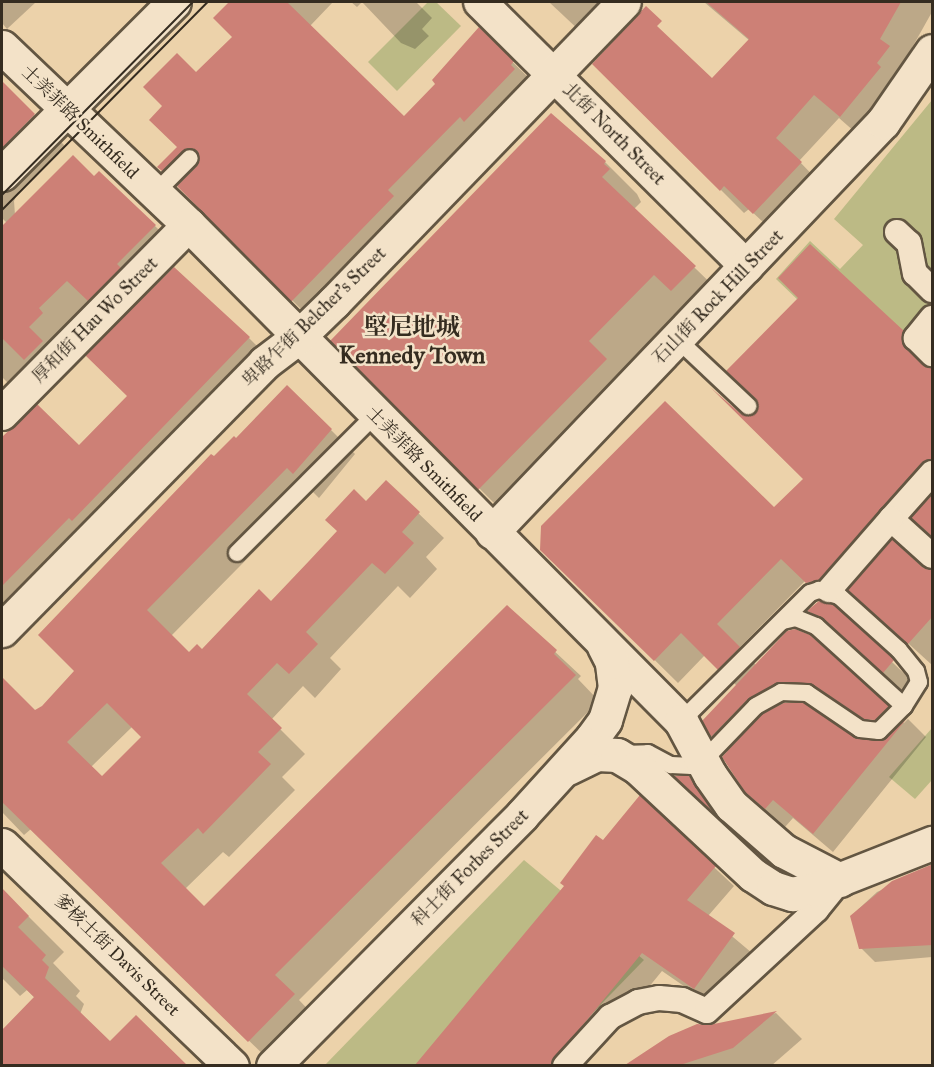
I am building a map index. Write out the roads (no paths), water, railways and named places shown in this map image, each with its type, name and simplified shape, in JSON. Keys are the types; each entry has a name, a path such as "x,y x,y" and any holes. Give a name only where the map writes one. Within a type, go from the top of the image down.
{"main road":[{"path":"2,174 174,2"},
{"name":"卑路乍街 Belcher's Street","path":"2,630 264,363 297,338 555,76 624,2"},
{"name":"士美菲路 Smithfield","path":"2,47 189,225 297,338 681,721 731,805 770,841 840,880"},
{"name":"石山街 Rock Hill Street","path":"492,532 883,122 933,51"},
{"name":"科士街 Forbes Street","path":"273,1065 562,773 605,720 613,701 615,674 604,646"},
{"path":"562,773 597,754 617,755 637,767 733,858 773,888 792,894 840,880 933,843"},
{"name":"爹核士街 Davis Street","path":"2,844 232,1065"}],"street":[{"name":"北街 North Street","path":"480,2 747,267"},
{"name":"厚和街 Hau Wo Street","path":"2,414 189,225"},
{"path":"897,232 909,243 915,273 933,290"},
{"path":"933,318 916,338 933,354"},
{"path":"829,590 933,473"},
{"path":"891,519 933,556"},
{"path":"565,1065 610,1017 639,1002 659,998 682,1000 707,1011 816,910 840,880"}],"lane":[{"path":"155,193 190,158"},
{"path":"677,339 748,406"},
{"path":"237,553 375,415"},
{"path":"617,755 648,753 679,766 703,761 756,706 781,692 807,693 869,732 879,731 904,706 920,682 913,666 829,590 810,593 681,721"},
{"path":"783,621 808,621 904,706"}],"tram line":[{"path":"2,195 193,2"},
{"path":"2,210 208,2"}],"district":[{"name":"堅尼地城 Kennedy Town","path":"412,342"}]}
